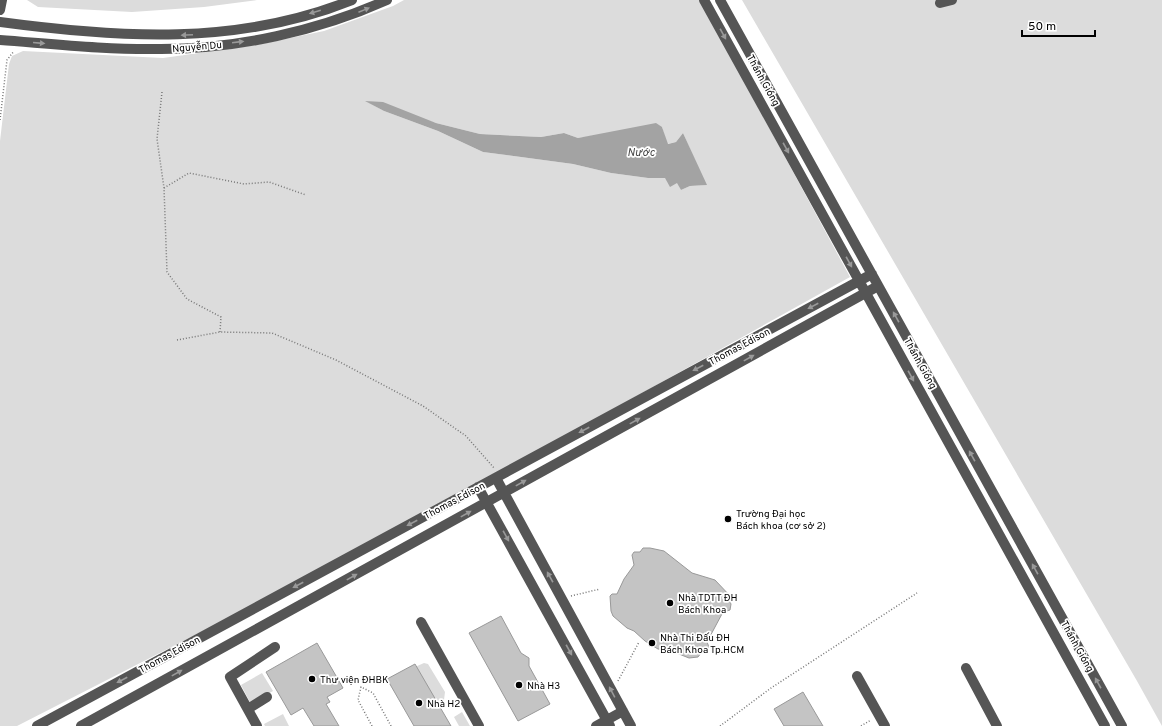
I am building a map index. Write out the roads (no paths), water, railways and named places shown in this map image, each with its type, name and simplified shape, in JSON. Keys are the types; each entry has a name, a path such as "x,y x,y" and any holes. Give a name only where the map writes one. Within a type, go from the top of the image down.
{"street":[{"path":"0,10 2,0"},
{"name":"Nguyễn Du","path":"0,22 103,34 190,34 219,32 289,20 352,0"},
{"name":"Nguyễn Du","path":"0,40 132,49 199,47 288,34 316,27 387,0"},
{"name":"Thánh Gióng","path":"704,0 1103,725"},
{"name":"Thánh Gióng","path":"720,0 1120,722"},
{"path":"940,3 952,0"},
{"path":"734,54 746,48"},
{"name":"Thomas Edison","path":"38,726 872,274"},
{"name":"Thomas Edison","path":"81,726 878,286"},
{"path":"498,476 504,493 631,726"},
{"path":"478,487 608,723"},
{"path":"985,509 998,503"},
{"path":"541,601 558,591"},
{"path":"421,622 479,726"},
{"path":"257,726 230,678 275,647"},
{"path":"966,668 997,726"},
{"path":"857,676 885,726"},
{"path":"248,709 267,697"},
{"path":"596,726 608,723 623,711"},
{"path":"1103,725 1120,722"}],"water":[{"name":"Nước","path":"365,101 383,102 436,123 480,134 541,137 564,133 578,138 656,123 662,127 668,144 676,142 683,133 707,185 690,186 681,190 677,183 670,187 665,178 648,178 611,173 573,164 483,152 438,131 384,111"}],"place":[{"name":"Trường Đại học Bách khoa (cơ sở 2)","path":"728,519"},
{"name":"Nhà TDTT ĐH Bách Khoa","path":"670,603"},
{"name":"Nhà Thi Đấu ĐH Bách Khoa Tp.HCM","path":"652,643"},
{"name":"Thư viện ĐHBK","path":"312,679"},
{"name":"Nhà H3","path":"519,685"},
{"name":"Nhà H2","path":"419,703"}]}
